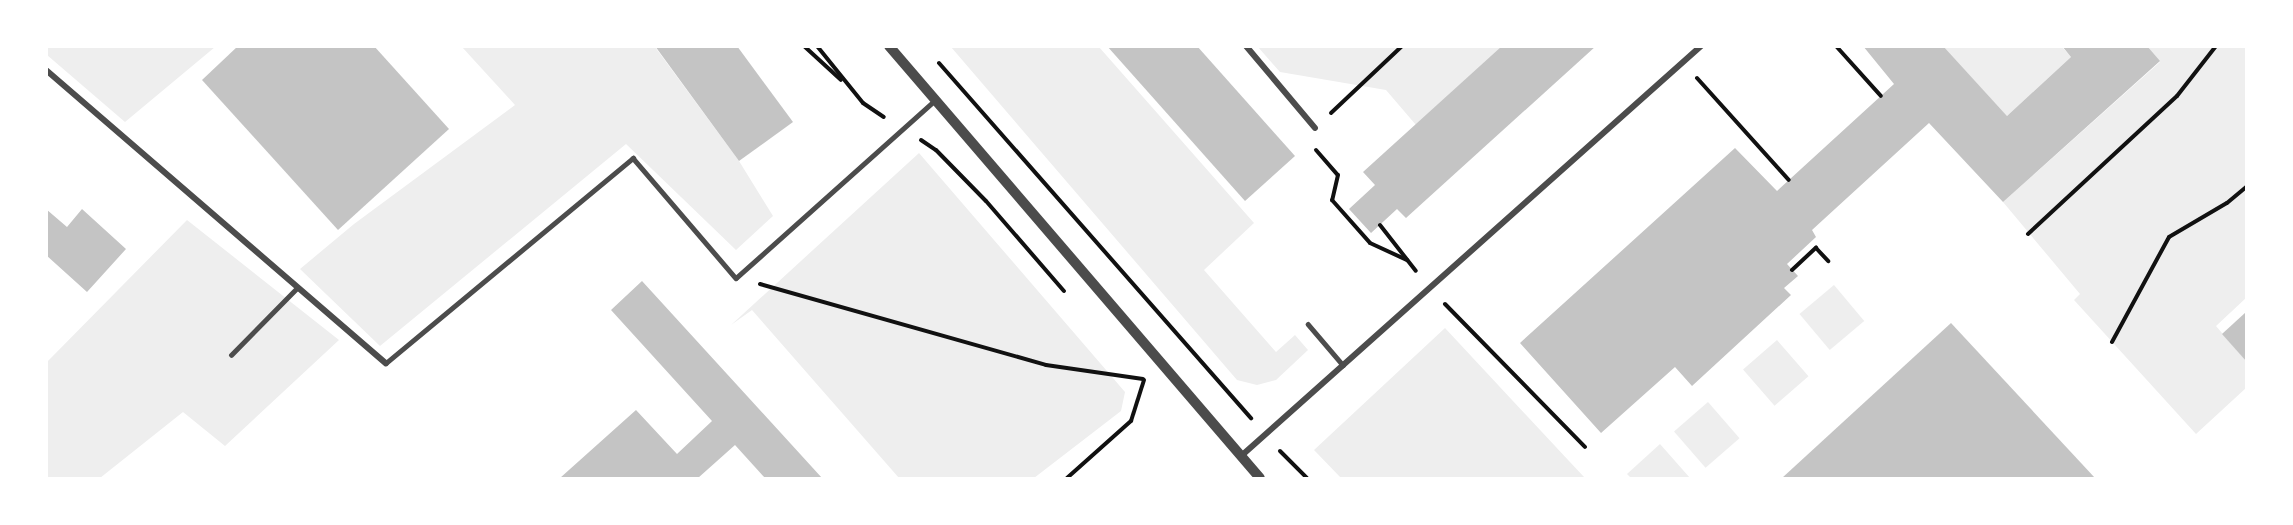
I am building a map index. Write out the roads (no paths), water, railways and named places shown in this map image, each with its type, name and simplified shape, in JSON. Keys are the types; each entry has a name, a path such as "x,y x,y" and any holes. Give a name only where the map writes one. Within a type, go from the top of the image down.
{"street":[{"path":"889,46 1240,458 1260,478"},
{"path":"1246,46 1315,128"},
{"path":"1240,458 1701,46"},
{"path":"46,70 296,289 386,363"}],"lane":[{"path":"386,363 633,158 736,278 934,101"},
{"path":"231,355 296,289"},
{"path":"1308,324 1343,365"}]}
